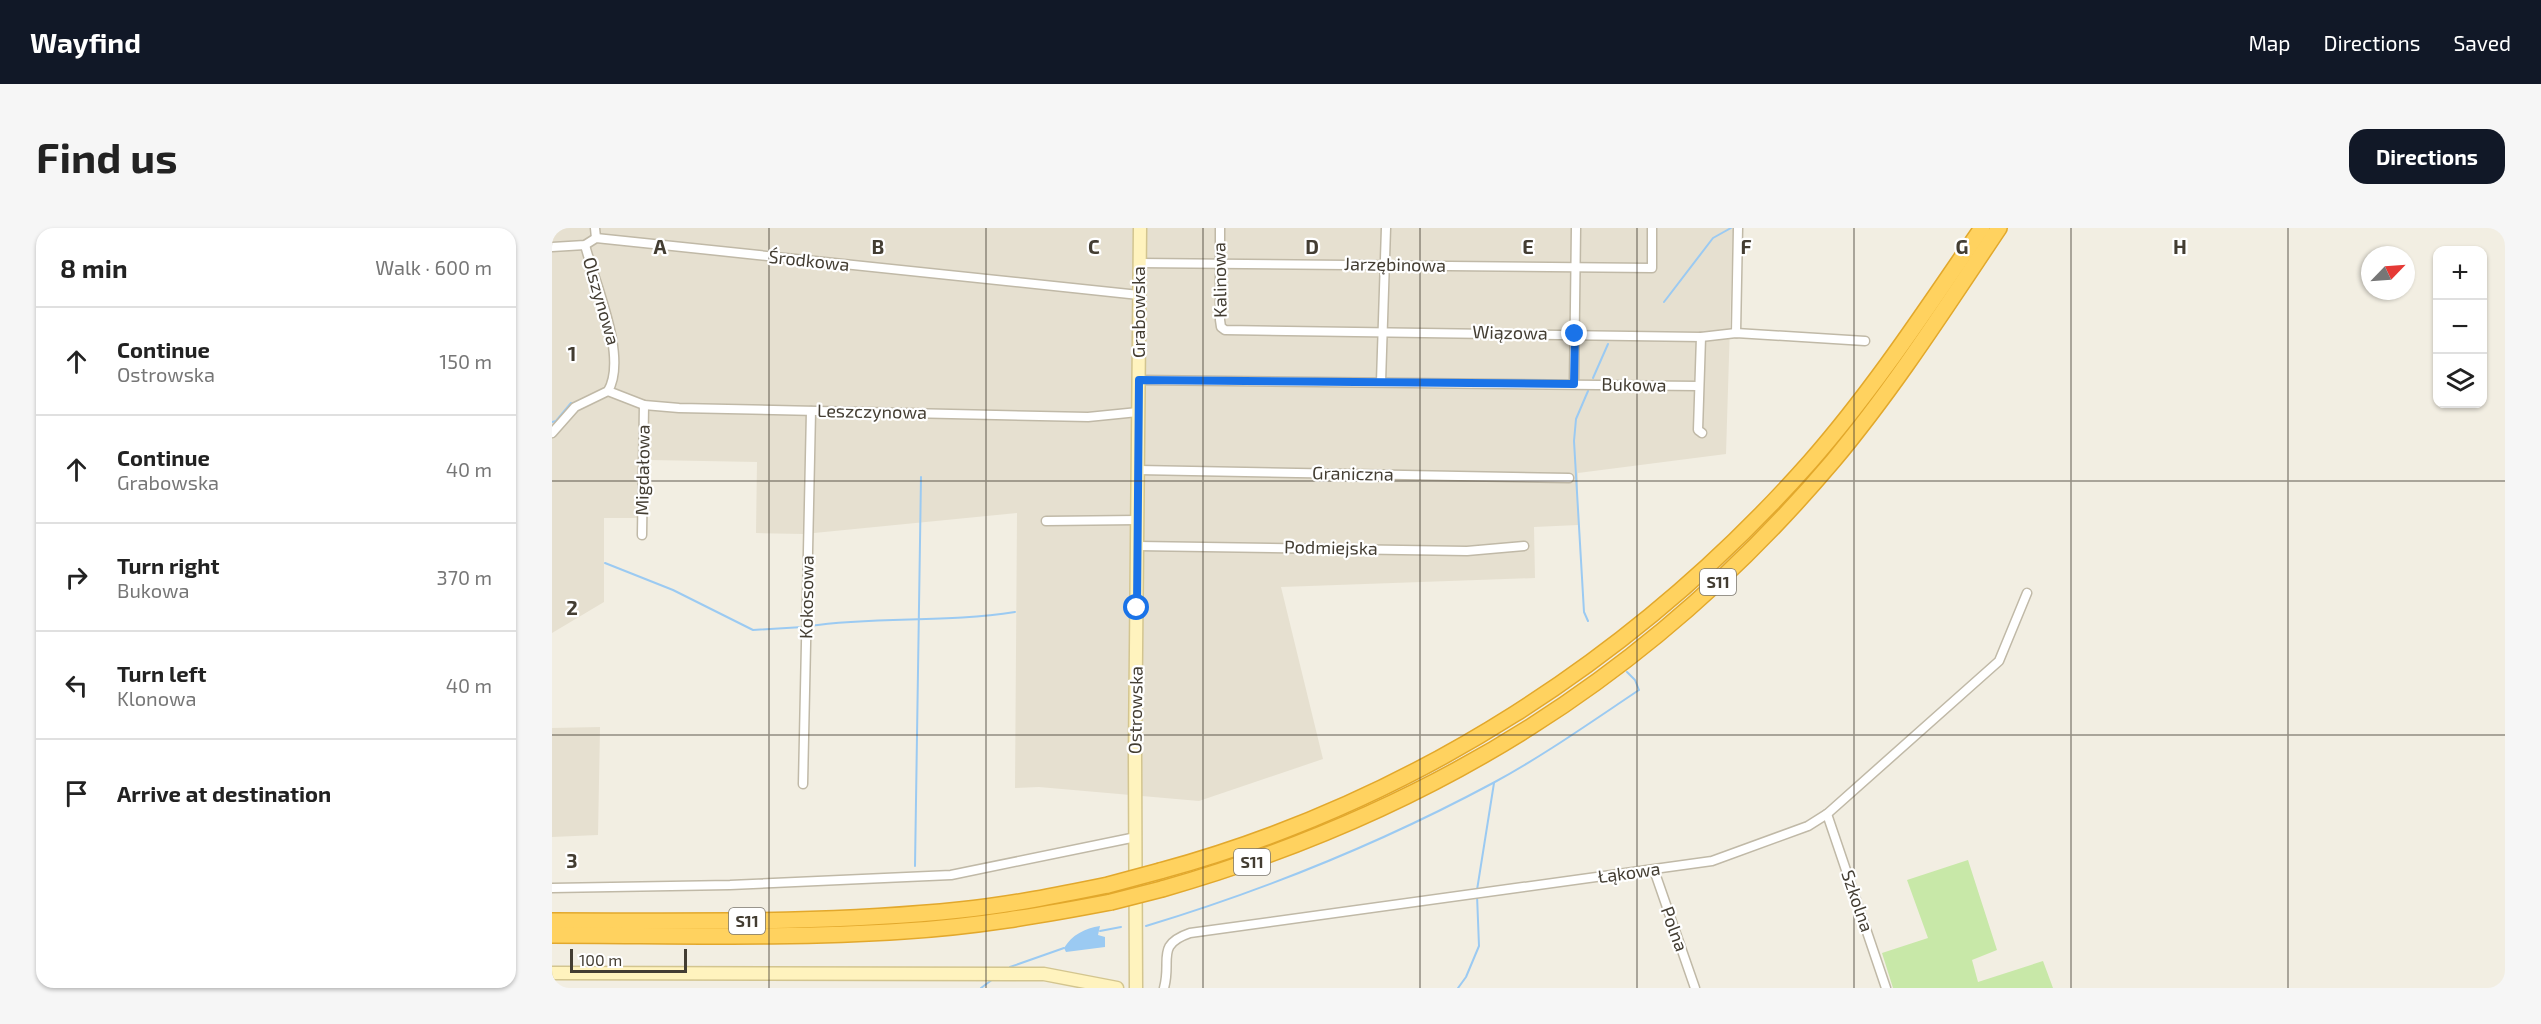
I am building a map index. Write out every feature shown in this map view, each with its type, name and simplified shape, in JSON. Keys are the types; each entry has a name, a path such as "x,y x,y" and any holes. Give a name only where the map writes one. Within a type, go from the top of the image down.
{"highway":[{"name":"S11","path":"552,921 785,920 881,917 1004,905 1108,885 1160,871 1266,837 1390,785 1527,708 1613,647 1721,556 1812,460 1894,355 1982,228"},
{"name":"S11","path":"552,935 799,934 904,931 995,922 1112,902 1235,868 1299,845 1403,800 1494,751 1564,706 1690,608 1748,554 1834,459 1919,347 1999,228"}],"street":[{"name":"Olszynowa","path":"595,228 596,238"},
{"name":"Grabowska","path":"1138,431 1140,228"},
{"name":"Kalinowa","path":"1220,228 1220,320 1221,327 1226,330"},
{"path":"1381,382 1386,228"},
{"path":"1574,384 1576,228"},
{"name":"Jarzębinowa","path":"1139,263 1652,268 1652,228"},
{"path":"1736,333 1738,228"},
{"path":"552,247 585,245 596,238"},
{"name":"Środkowa","path":"596,238 1139,295"},
{"name":"Olszynowa","path":"585,245 615,346 616,369 608,391"},
{"name":"Wiązowa","path":"1226,330 1701,337 1736,333 1865,341"},
{"path":"1701,337 1698,430 1702,433"},
{"name":"Bukowa","path":"1139,380 1698,386"},
{"path":"552,433 575,407 608,391"},
{"name":"Leszczynowa","path":"608,391 644,405 1088,417 1138,412"},
{"name":"Migdałowa","path":"642,535 644,405"},
{"name":"Kokosowa","path":"803,784 811,411"},
{"name":"Ostrowska","path":"1136,988 1138,431"},
{"name":"Graniczna","path":"1138,470 1569,478"},
{"path":"1046,521 1138,520"},
{"name":"Podmiejska","path":"1138,546 1467,551 1524,546"},
{"name":"Łąkowa","path":"1164,988 1167,949 1178,937 1190,933 1712,861 1808,826 1827,814 1999,661 2027,593"},
{"name":"Szkolna","path":"1827,814 1887,988"},
{"path":"552,888 730,885 951,875 1136,837"},
{"name":"Polna","path":"1654,870 1695,988"},
{"path":"552,973 1044,974 1117,988"}],"shaded area":[{"path":"552,228 1733,228 1726,454 1578,473 1578,525 1534,527 1535,578 1281,587 1323,759 1199,801 1039,787 1015,788 1017,513 804,534 756,533 757,462 650,460 647,518 604,518 604,602 552,633"},
{"path":"600,727 598,835 552,837 552,728"}],"green space":[{"path":"1968,860 1997,950 1972,960 1978,982 2043,961 2053,988 1893,988 1882,953 1928,938 1907,880"}],"water":[{"path":"1100,926 1098,935 1105,937 1105,947 1066,952 1064,948 1075,936 1089,928"}],"waterway":[{"path":"1664,302 1713,238 1731,228"},
{"path":"1593,378 1608,344"},
{"path":"1588,391 1576,419 1574,441 1584,612 1588,621"},
{"path":"552,422 556,421 571,403"},
{"path":"915,866 921,477"},
{"path":"605,563 673,590 753,630 803,627"},
{"path":"809,626 1015,612"},
{"path":"1146,926 1235,897 1323,863 1409,825 1512,773 1639,690 1635,680 1627,672"},
{"path":"1477,890 1494,783"},
{"path":"1458,988 1466,977 1479,946 1477,895"},
{"path":"1100,931 1121,927"},
{"path":"1010,967 1064,948"},
{"path":"981,988 993,979"}],"route":[{"path":"1137,608 1139,380 1574,384 1575,334"}]}
